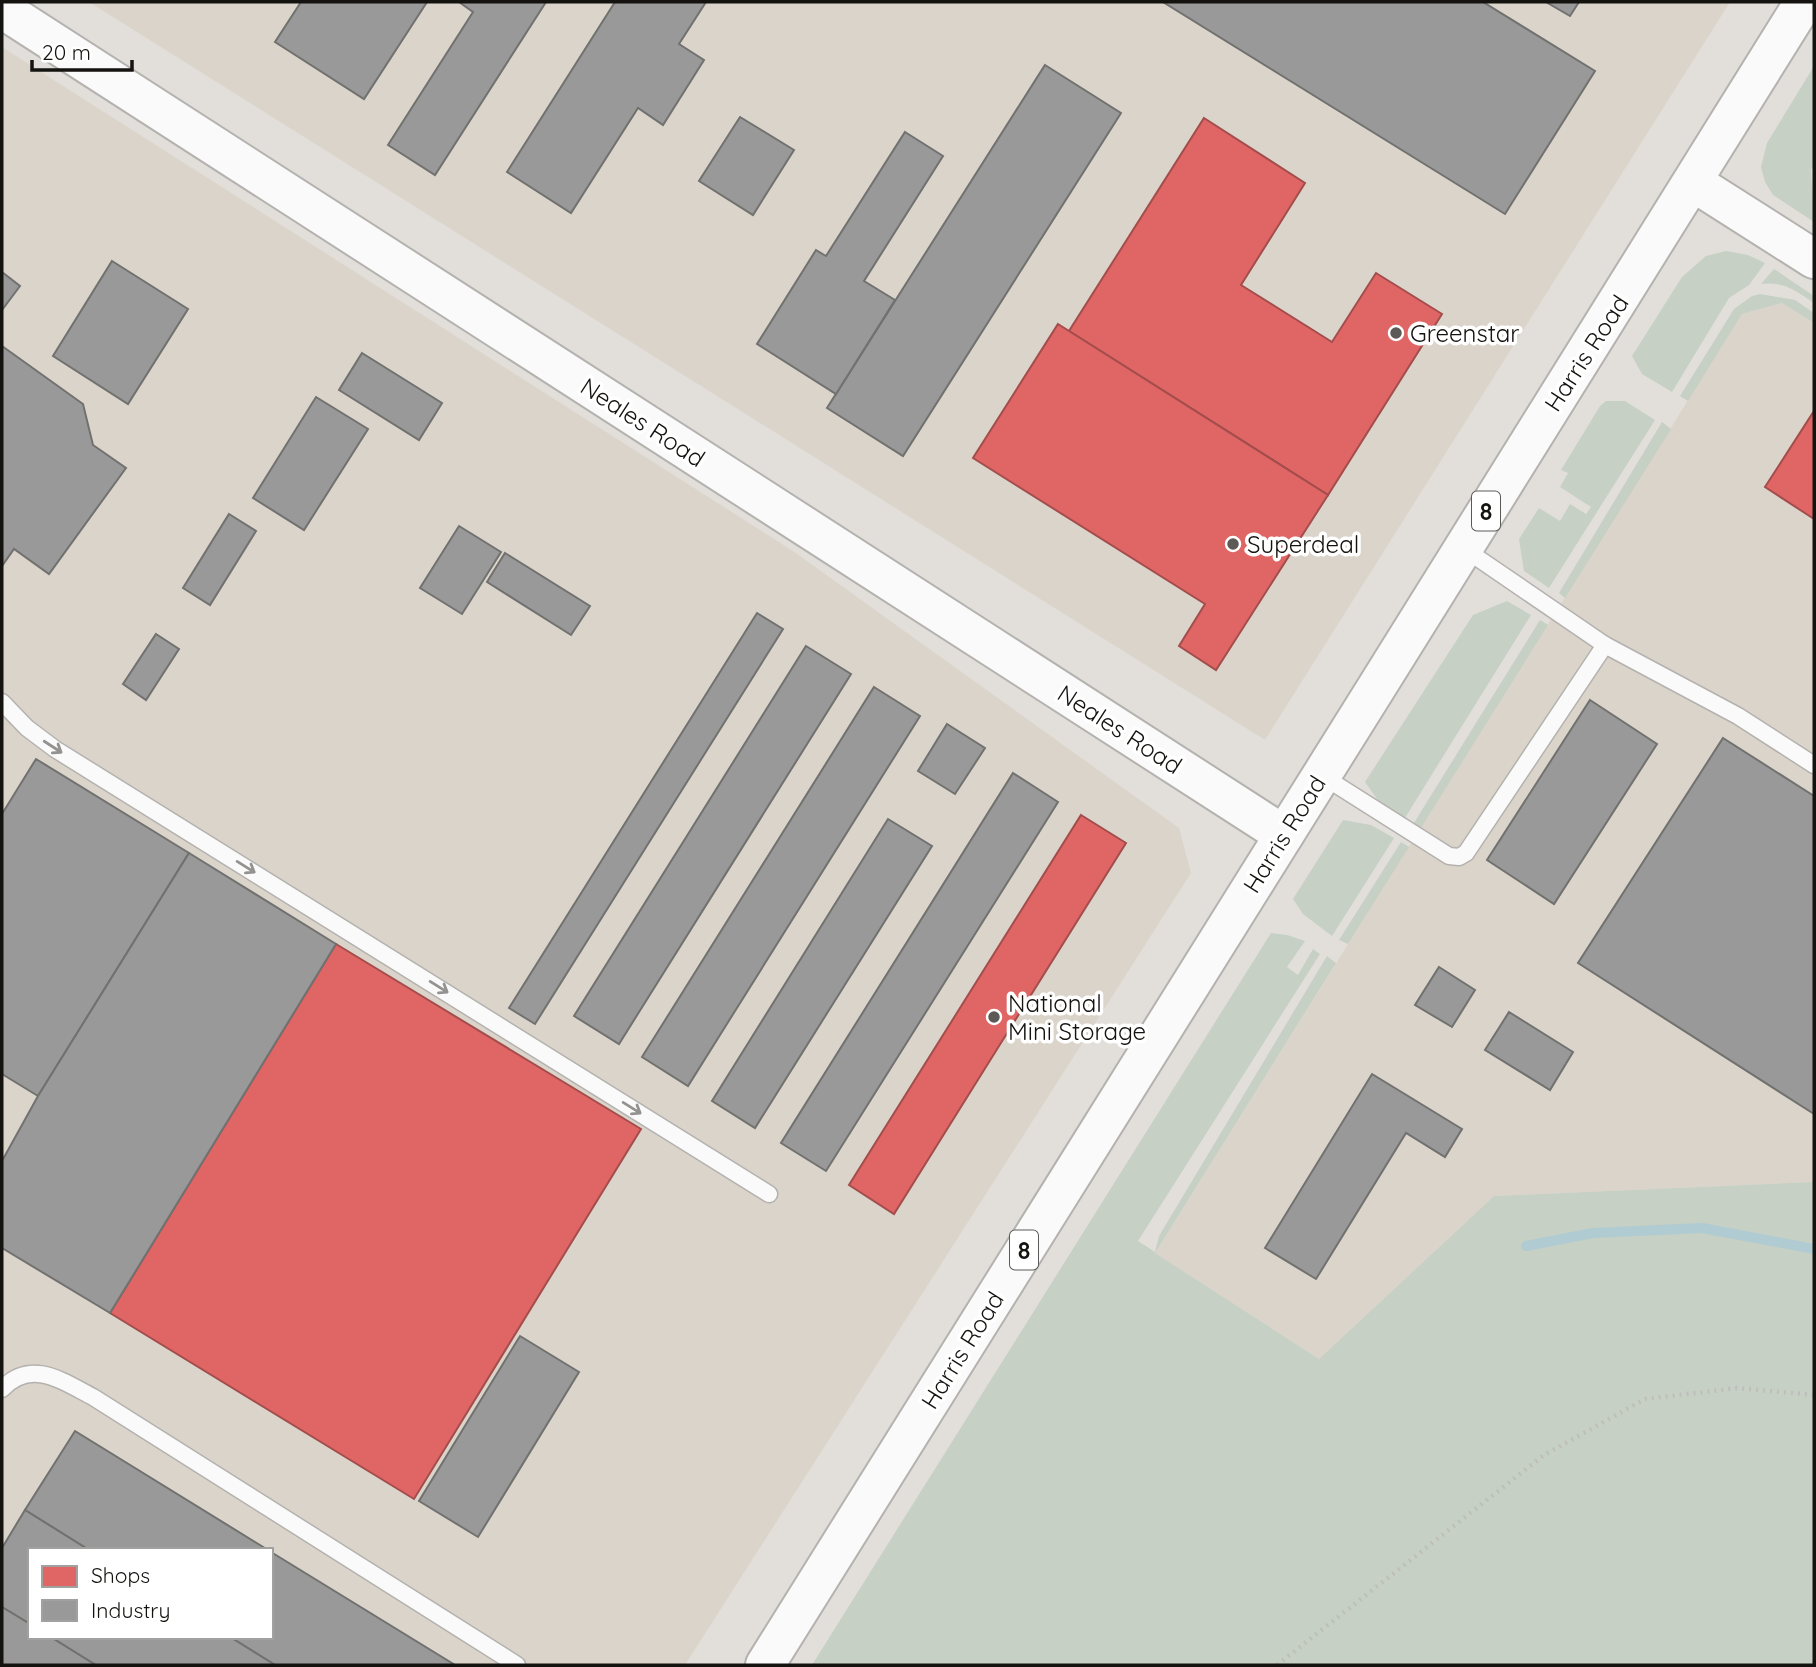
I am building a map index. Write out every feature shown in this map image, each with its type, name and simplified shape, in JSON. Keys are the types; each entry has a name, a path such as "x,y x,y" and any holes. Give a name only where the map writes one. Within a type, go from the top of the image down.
{"main road":[{"name":"Harris Road","path":"765,1665 1804,2"},
{"name":"Neales Road","path":"2,9 1284,835"},
{"path":"1693,182 1814,259"}],"lane":[{"path":"1463,548 1605,645 1738,716 1814,765"},
{"path":"1321,775 1449,856 1459,857 1466,853 1605,645"},
{"path":"2,702 27,728 55,748 769,1194"},
{"path":"2,1389 15,1377 31,1372 54,1378 93,1397 517,1665"}],"path":[{"path":"1277,1665 1544,1455 1645,1399 1737,1388 1814,1395"}],"shaded area":[{"path":"89,2 1730,2 1265,740"},
{"path":"2,47 793,551 1179,828 1191,873 685,1665 2,1665"},
{"path":"1814,66 1814,165 1811,170 1814,222 1773,195 1765,182 1761,167 1767,143"},
{"path":"1726,251 1748,255 1765,263 1749,285 1729,298 1672,392 1642,374 1632,356 1682,277 1706,256"},
{"path":"1774,269 1814,296 1814,303 1783,286 1761,284"},
{"path":"1760,294 1795,300 1814,313 1814,323 1782,303 1742,314 1688,401 1680,396 1734,309 1752,296"},
{"path":"1782,303 1814,323 1814,1182 1494,1196 1319,1359 1155,1253 1742,314"},
{"path":"1606,401 1625,401 1655,420 1549,588 1524,571 1519,539 1539,508 1560,521 1570,504 1586,514 1591,507 1560,487 1568,473 1561,470 1600,406"},
{"path":"1662,422 1671,429 1565,598 1559,593"},
{"path":"1507,601 1531,615 1403,821 1382,806 1365,782 1473,615"},
{"path":"1540,620 1548,625 1419,831 1412,826"},
{"path":"1343,820 1371,825 1394,838 1332,936 1303,914 1293,899"},
{"path":"1401,842 1409,847 1348,944 1339,940"},
{"path":"1271,933 1305,941 1287,967 1298,975 1313,949 1320,954 1138,1241 1155,1252 1159,1236 1327,956 1336,963 1155,1253 1319,1359 1494,1196 1814,1182 1814,1665 812,1665"}],"building: Shops":[{"path":"1204,118 1305,183 1241,285 1332,342 1376,273 1442,314 1328,495 1069,331"},
{"path":"1058,324 1328,495 1216,670 1179,646 1205,604 973,458"},
{"path":"1814,411 1814,519 1765,487"},
{"path":"1081,815 1126,843 894,1214 849,1185"},
{"path":"336,944 641,1129 414,1499 110,1313"}],"building: Industry":[{"path":"301,2 427,2 364,99 275,42"},
{"path":"459,2 546,2 435,175 388,145 473,12"},
{"path":"615,2 706,2 679,44 704,60 663,125 638,108 571,213 507,172"},
{"path":"1163,2 1483,2 1595,71 1505,214"},
{"path":"1546,2 1579,2 1570,16"},
{"path":"1045,65 1121,113 903,456 827,408"},
{"path":"740,117 794,150 753,215 699,181"},
{"path":"905,132 943,156 864,281 895,300 836,394 757,344 816,250 826,256"},
{"path":"112,261 188,309 128,404 53,356"},
{"path":"2,272 20,286 2,310"},
{"path":"2,346 83,404 93,445 126,468 49,574 14,549 2,566"},
{"path":"362,353 442,403 419,440 339,390"},
{"path":"316,397 368,429 304,530 253,498"},
{"path":"229,514 256,531 210,605 183,588"},
{"path":"459,526 501,552 462,614 420,588"},
{"path":"505,553 590,606 571,635 487,582"},
{"path":"757,613 783,629 535,1024 509,1008"},
{"path":"156,634 179,649 146,700 123,684"},
{"path":"806,646 851,674 619,1044 574,1016"},
{"path":"874,687 920,716 688,1086 642,1057"},
{"path":"1590,700 1657,744 1554,904 1487,860"},
{"path":"947,724 985,748 955,794 918,771"},
{"path":"1723,738 1814,796 1814,1114 1578,963"},
{"path":"36,759 189,853 38,1096 2,1074 2,814"},
{"path":"1013,773 1058,802 826,1171 781,1143"},
{"path":"888,819 932,846 755,1128 712,1101"},
{"path":"189,853 336,944 110,1313 2,1248 2,1161 38,1096"},
{"path":"1439,967 1475,990 1452,1027 1415,1005"},
{"path":"1509,1012 1573,1052 1550,1090 1485,1050"},
{"path":"1372,1074 1462,1129 1445,1157 1406,1133 1316,1279 1265,1248"},
{"path":"520,1336 579,1372 478,1537 419,1501"},
{"path":"75,1431 265,1548 86,1548 25,1510"},
{"path":"25,1510 86,1548 28,1548 28,1623 2,1607 2,1548"},
{"path":"273,1553 455,1665 275,1665 233,1639 273,1639"},
{"path":"2,1607 28,1623 28,1639 54,1639 96,1665 2,1665"},
{"path":"54,1639 233,1639 275,1665 96,1665"}],"waterway":[{"path":"1526,1246 1593,1233 1702,1228 1814,1249"}],"place":[{"name":"Greenstar","path":"1396,333"},
{"name":"Superdeal","path":"1233,544"},
{"name":"National Mini Storage","path":"994,1017"}]}
